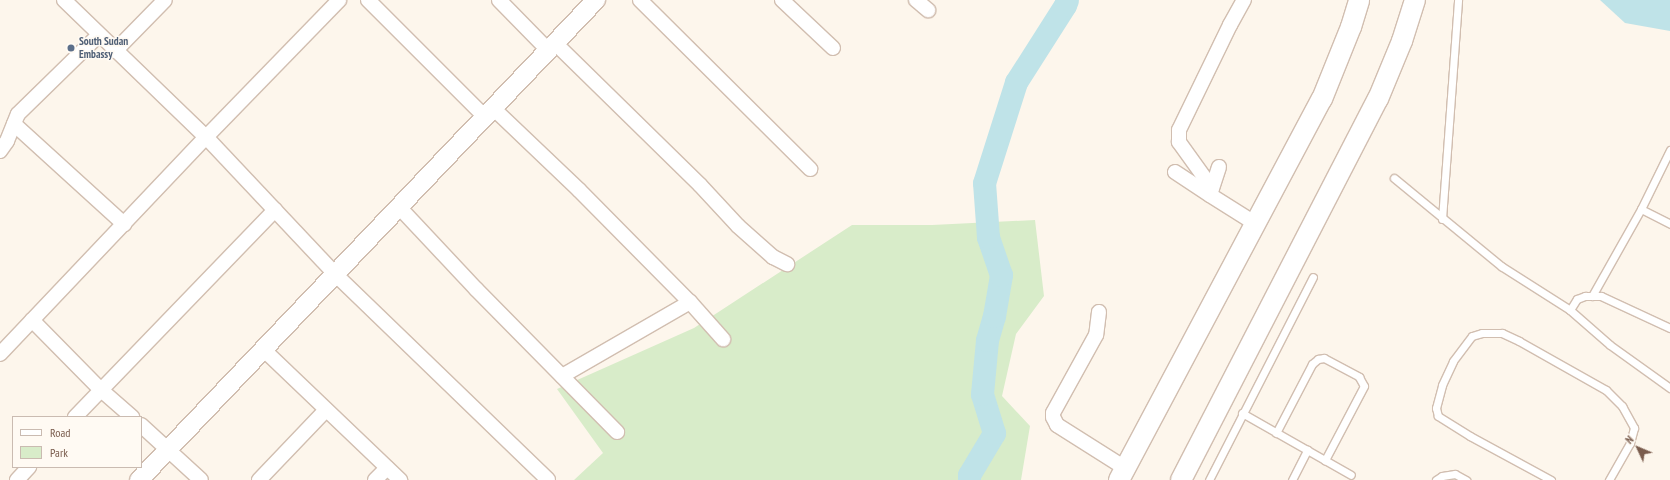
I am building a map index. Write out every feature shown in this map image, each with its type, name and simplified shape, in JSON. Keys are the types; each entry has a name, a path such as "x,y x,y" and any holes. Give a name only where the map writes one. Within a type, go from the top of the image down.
{"main road":[{"path":"1122,474 1322,98 1351,27 1359,0"},
{"path":"1181,480 1378,99 1402,41 1415,0"}],"street":[{"path":"64,0 206,137 335,274 548,480"},
{"path":"116,51 165,0"},
{"path":"0,354 206,137 339,0"},
{"path":"368,0 489,113 579,190 690,302 723,339"},
{"path":"499,0 552,47 700,185 738,226 773,257 787,264"},
{"path":"139,480 596,0"},
{"path":"640,0 810,169"},
{"path":"782,0 833,48"},
{"path":"916,0 928,10"},
{"path":"1211,191 1179,142 1179,130 1230,25 1244,0"},
{"path":"0,151 7,141 18,114 99,35"},
{"path":"14,124 124,224"},
{"path":"1211,191 1219,167"},
{"path":"1175,172 1211,191 1256,224"},
{"path":"399,207 617,432"},
{"path":"76,416 100,389 275,210"},
{"path":"562,376 690,302"},
{"path":"1099,312 1096,335 1053,413 1053,417 1057,425 1122,474"},
{"path":"32,320 100,389 131,416"},
{"path":"263,349 400,480"},
{"path":"259,480 326,410"},
{"path":"142,426 201,480"},
{"path":"18,480 28,468"},
{"path":"376,480 387,468"}],"lane":[{"path":"1442,218 1458,0"},
{"path":"1592,296 1641,209 1670,150"},
{"path":"1394,178 1501,266 1570,310 1610,345 1670,388"},
{"path":"1641,209 1670,224"},
{"path":"1209,480 1313,277"},
{"path":"1570,310 1577,299 1601,296 1670,328"},
{"path":"1552,480 1464,432 1438,416 1436,408 1442,385 1453,362 1472,336 1482,333 1502,333 1513,338 1606,390 1622,406 1634,428 1630,443 1609,480"},
{"path":"1276,433 1312,364 1318,359 1324,358 1359,377 1364,386 1325,460"},
{"path":"1242,414 1350,475"},
{"path":"1292,480 1307,450"},
{"path":"1436,480 1442,476 1455,474 1466,480"}],"green space":[{"path":"1035,220 1044,296 1016,334 1002,396 1030,426 1021,480 574,480 603,453 557,389 694,328 852,225 932,225"}],"water":[{"path":"1600,0 1670,0 1670,31 1625,23"}],"waterway":[{"path":"969,480 969,475 994,433 982,394 987,340 994,316 1001,275 988,237 984,183 1016,82 1067,0"}],"place":[{"name":"South Sudan Embassy","path":"71,48"}]}
